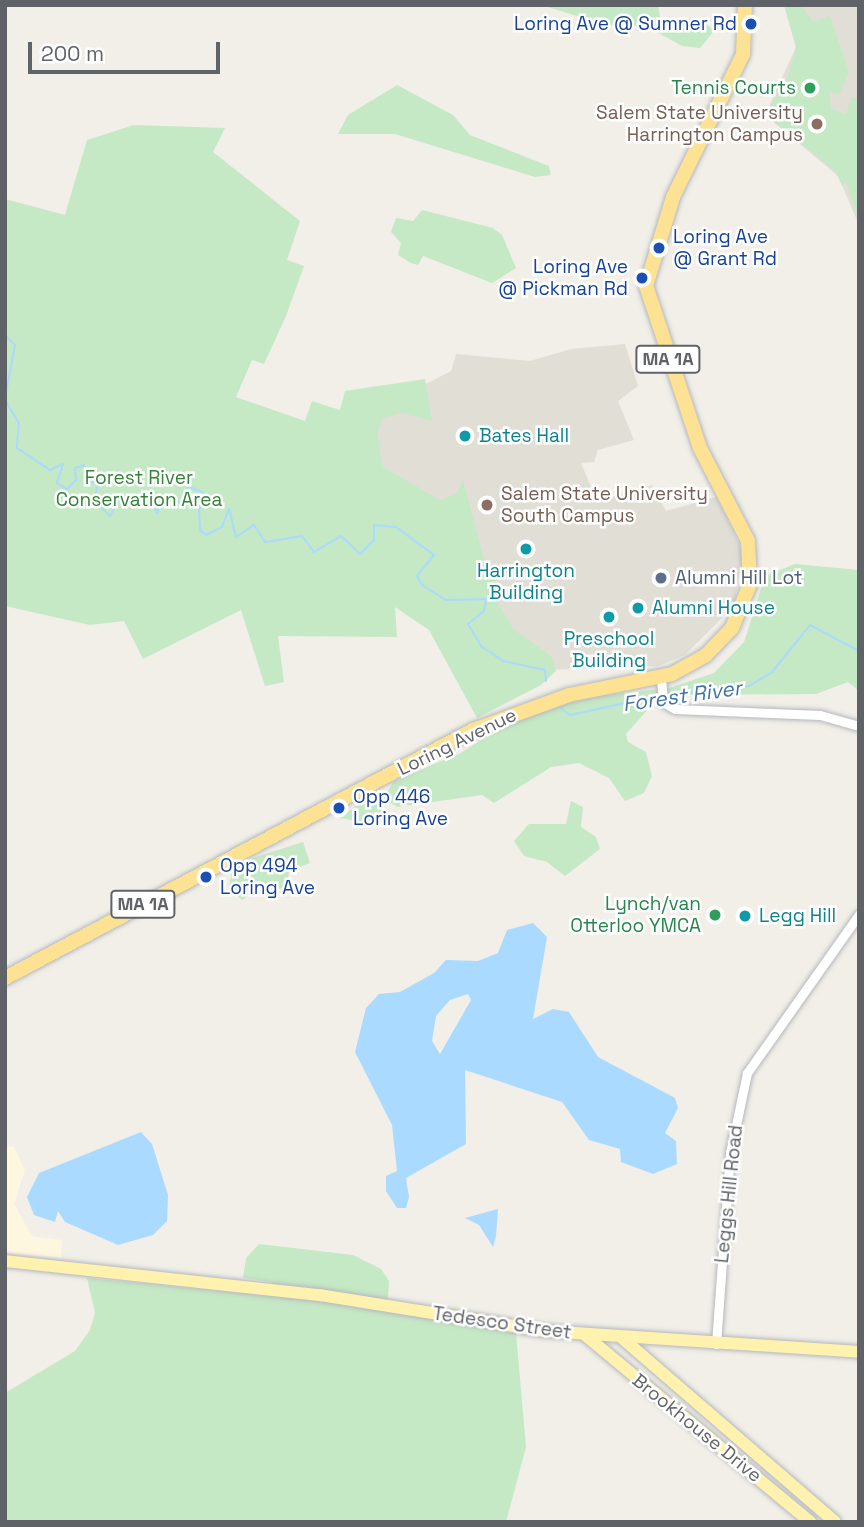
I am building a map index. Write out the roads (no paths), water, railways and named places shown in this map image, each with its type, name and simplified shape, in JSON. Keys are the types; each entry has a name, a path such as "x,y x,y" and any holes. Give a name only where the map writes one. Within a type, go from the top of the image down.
{"highway":[{"name":"Loring Avenue","path":"5,978 473,730 569,695 662,683 719,644 739,618 750,581 744,530 700,448 646,286 669,206 743,54 745,5"}],"main road":[{"name":"Tedesco Street","path":"5,1261 148,1277 584,1335 859,1352"},
{"name":"Brookhouse Drive","path":"584,1335 810,1522"},
{"name":"Brookhouse Drive","path":"622,1338 835,1522"}],"street":[{"path":"662,683 663,702 685,710 820,715 859,726"},
{"name":"Leggs Hill Road","path":"716,1344 730,1153 747,1073 859,914"}],"water":[{"path":"533,923 547,937 533,1019 553,1009 569,1012 598,1057 675,1098 678,1108 665,1133 676,1141 677,1164 653,1174 621,1162 620,1149 589,1140 562,1102 465,1070 466,1144 406,1178 409,1197 406,1208 397,1208 386,1191 386,1176 397,1171 392,1125 355,1052 366,1008 379,994 400,992 434,973 446,960 478,961 498,953 507,930","holes":["468,994 471,1000 440,1054 432,1041 436,1016 450,1000"]},
{"path":"141,1132 152,1144 168,1195 167,1221 153,1235 118,1245 65,1222 58,1211 55,1222 34,1215 27,1197 39,1173"},
{"path":"498,1209 493,1247 479,1225 465,1218"}],"waterway":[{"path":"858,168 859,172"},
{"name":"Forest River","path":"5,335 15,345 5,398"},
{"name":"Forest River","path":"5,400 19,423 17,448 50,470 63,464 57,483 67,489 76,480 75,468 84,465 88,481 98,483 94,500 110,516 121,495 134,507 150,498 157,513 166,497 182,503 187,486 210,496 199,509 200,530 206,535 222,527 229,509 236,537 254,525 265,542 302,536 314,552 341,536 360,554 374,540 374,525 396,527 434,555 417,576 422,585 446,600 486,599 484,611 468,624 481,646 503,661 545,670 546,681"},
{"name":"Forest River","path":"667,695 749,686 772,672 810,625 859,651"},
{"name":"Forest River","path":"559,707 570,715 658,696"}],"place":[{"name":"Loring Ave @ Sumner Rd","path":"751,24"},
{"name":"Tennis Courts","path":"810,88"},
{"name":"Salem State University Harrington Campus","path":"817,124"},
{"name":"Loring Ave @ Grant Rd","path":"659,248"},
{"name":"Loring Ave @ Pickman Rd","path":"642,278"},
{"name":"Bates Hall","path":"465,436"},
{"name":"Salem State University South Campus","path":"487,505"},
{"name":"Harrington Building","path":"526,549"},
{"name":"Alumni Hill Lot","path":"661,578"},
{"name":"Alumni House","path":"638,608"},
{"name":"Preschool Building","path":"609,617"},
{"name":"Opp 446 Loring Ave","path":"339,808"},
{"name":"Opp 494 Loring Ave","path":"206,877"},
{"name":"Lynch/van Otterloo YMCA","path":"715,915"},
{"name":"Legg Hill","path":"745,916"}],"park label":[{"name":"Forest River Conservation Area","path":"139,489"}]}
